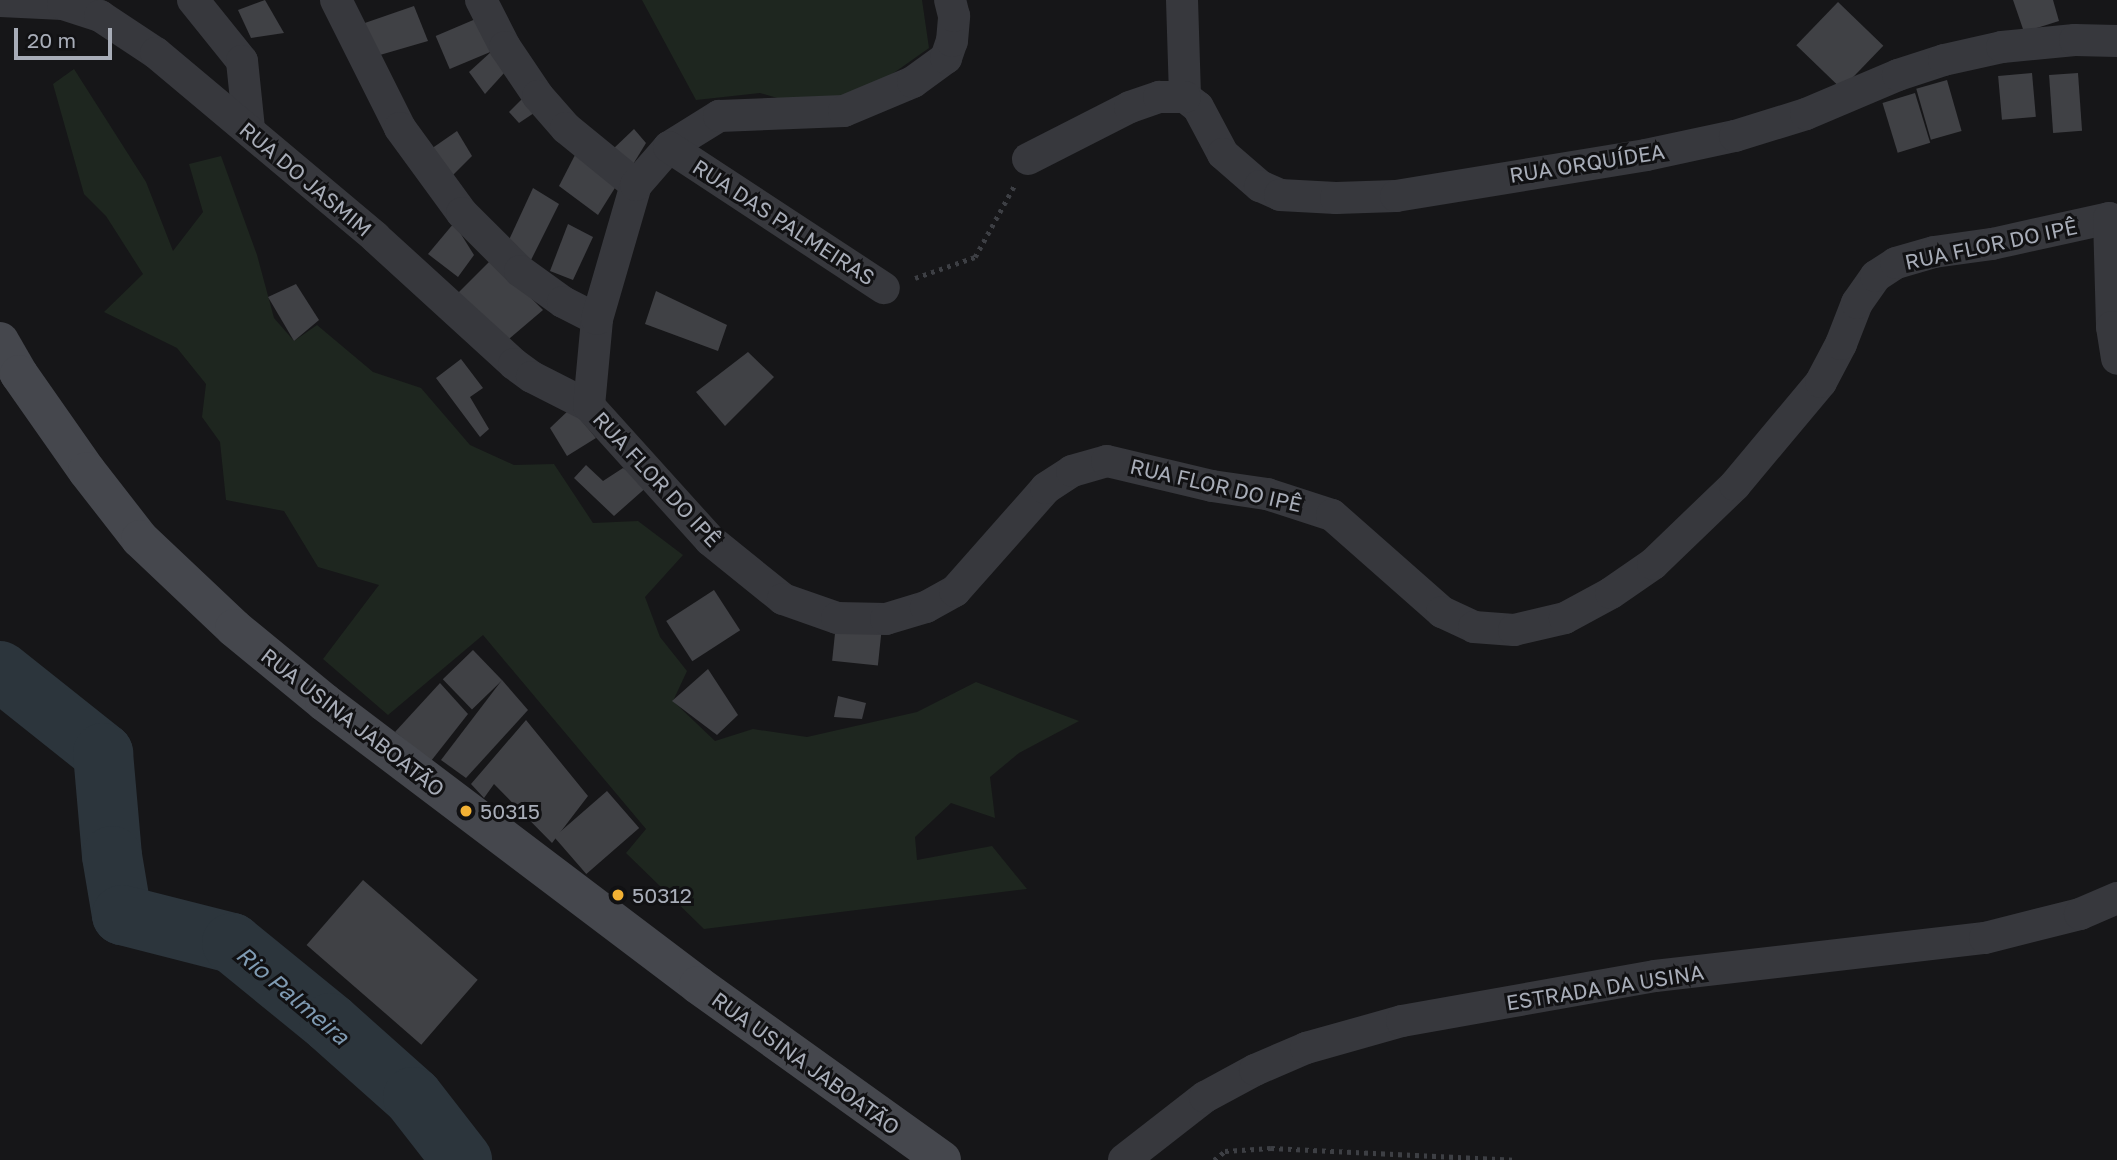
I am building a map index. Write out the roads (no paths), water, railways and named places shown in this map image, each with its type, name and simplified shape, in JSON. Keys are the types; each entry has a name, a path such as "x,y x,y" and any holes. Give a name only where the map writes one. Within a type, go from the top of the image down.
{"street":[{"path":"193,0 242,61 248,130"},
{"path":"336,0 400,128 461,213 520,271 563,302 597,320"},
{"path":"481,0 505,47 538,96 566,128 636,185"},
{"path":"589,406 597,320 636,185 669,147 719,116 844,111 889,95 933,70 946,58 953,41 954,16 950,0"},
{"path":"1028,159 1130,107 1159,97 1185,97 1182,0"},
{"name":"RUA DO JASMIM","path":"0,1 63,5 100,16 156,53 375,237 514,364 532,377 589,406"},
{"name":"RUA ORQUÍDEA","path":"1185,97 1198,107 1223,154 1260,186 1280,195 1336,198 1396,196 1646,155 1735,136 1806,114 1898,75 2002,47 2075,40 2117,41"},
{"name":"RUA DAS PALMEIRAS","path":"669,147 884,288"},
{"path":"2113,212 2112,327 2117,359"},
{"name":"RUA FLOR DO IPÊ","path":"589,406 710,540 783,599 837,618 886,619 926,607 955,591 1046,488 1072,471 1107,461 1212,486 1267,494 1332,515 1442,612 1474,627 1514,630 1565,618 1611,593 1653,564 1735,485 1821,382 1841,344 1857,303 1876,276 1896,263 1934,252 1992,244 2113,212"},
{"name":"RUA USINA JABOATÃO","path":"0,341 64,438 140,539 234,628 324,702 698,985 942,1160"},
{"name":"ESTRADA DA USINA","path":"1124,1160 1205,1097 1255,1070 1306,1048 1402,1021 1655,976 1985,938 2080,914 2117,898"}],"waterway":[{"name":"Rio Palmeira","path":"0,671 103,753 112,856 122,915 232,943 330,1023 413,1097 462,1160"}],"place":[{"name":"50315","path":"466,811"},
{"name":"50312","path":"618,895"}]}
